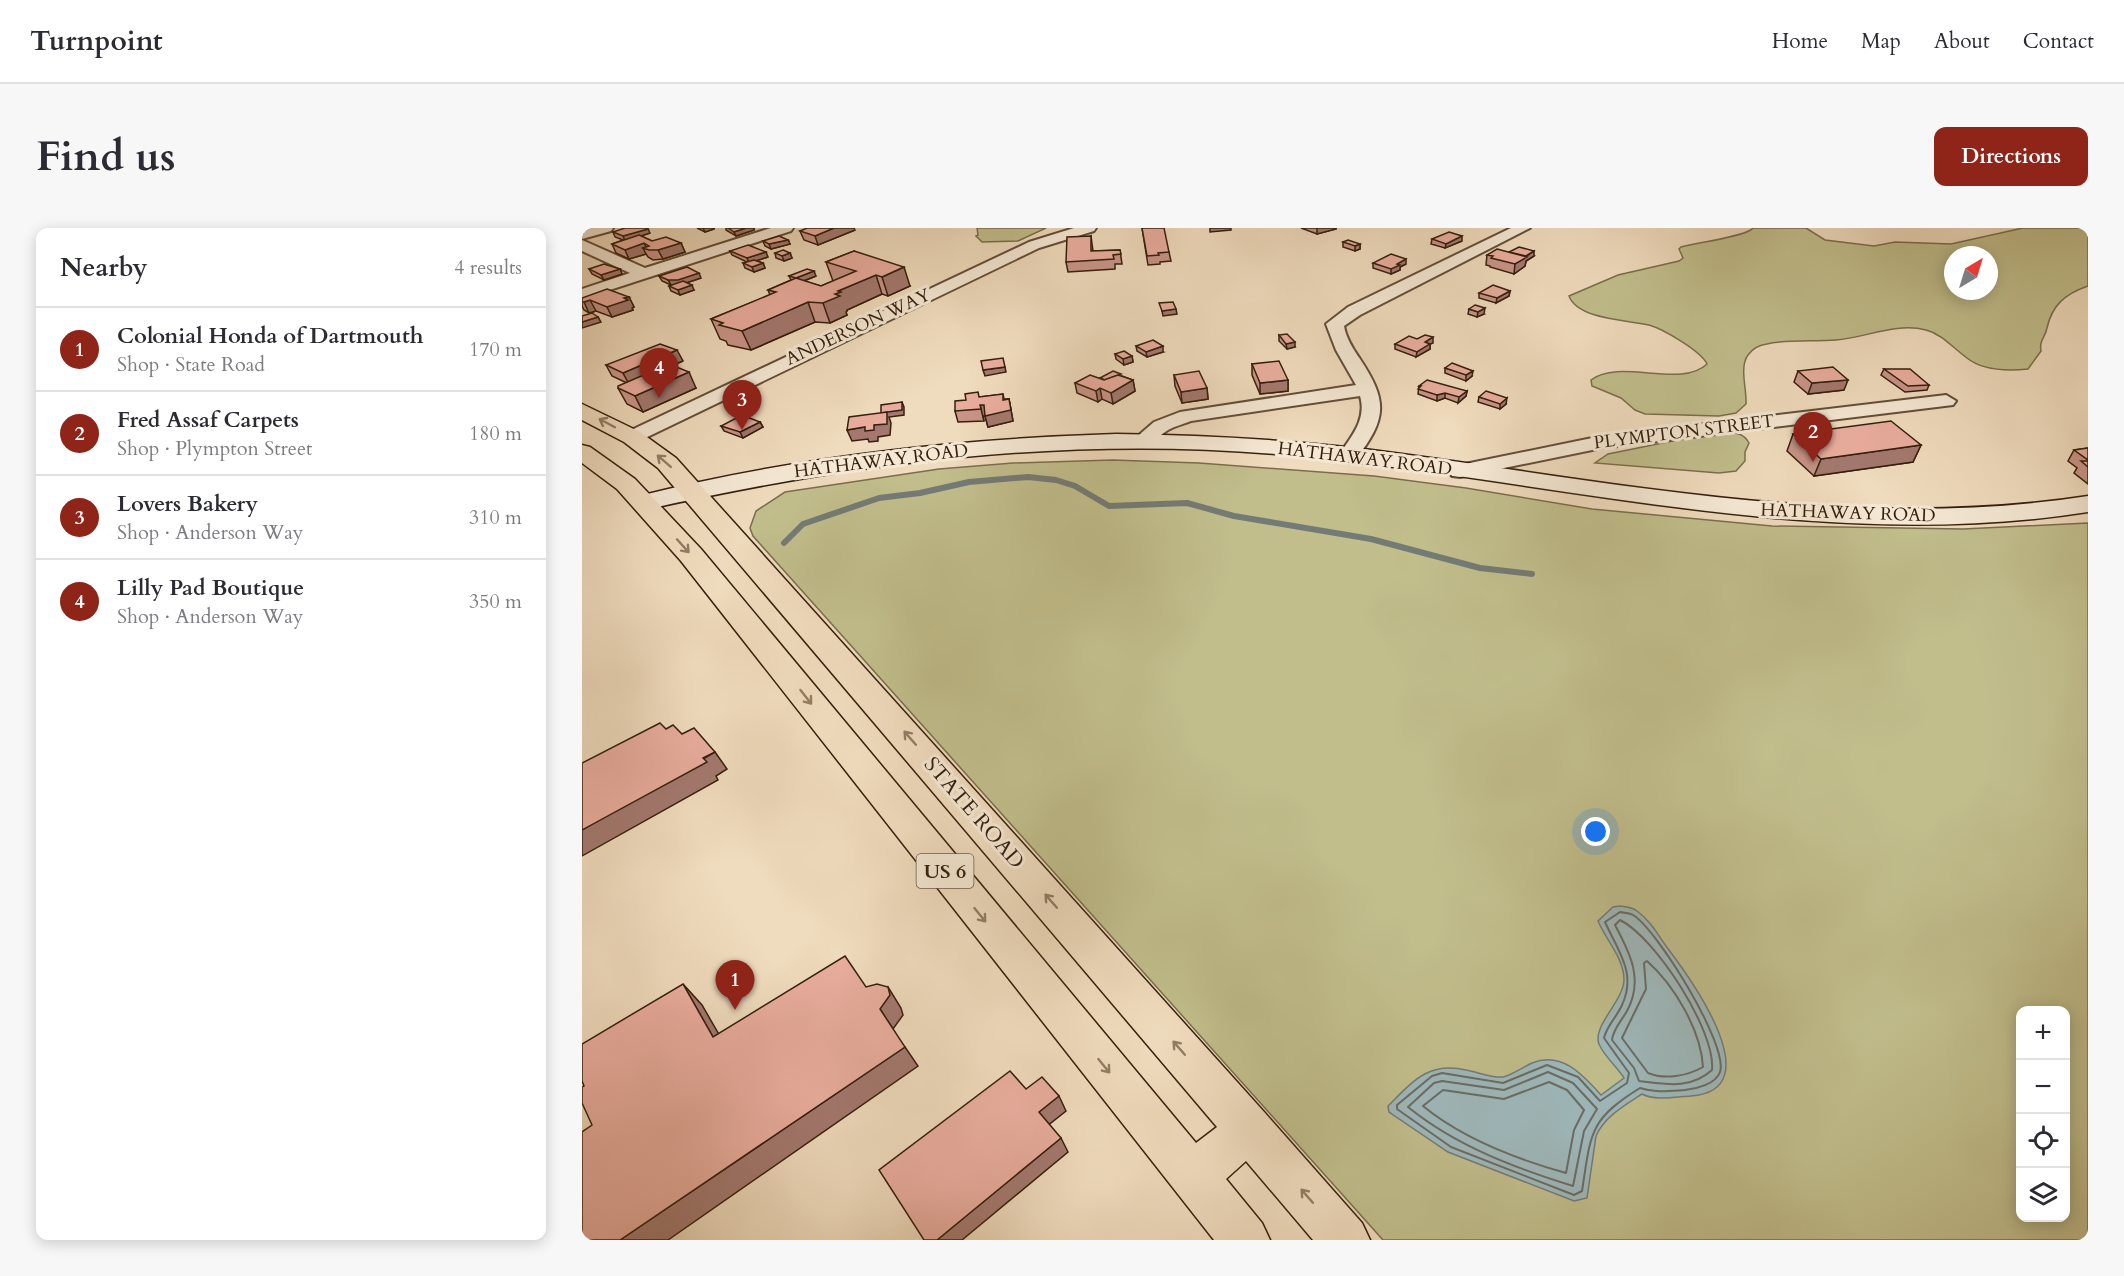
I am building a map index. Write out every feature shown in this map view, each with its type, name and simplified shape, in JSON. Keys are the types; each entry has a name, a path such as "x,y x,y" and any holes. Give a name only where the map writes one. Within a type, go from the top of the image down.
{"main road":[{"name":"STATE ROAD","path":"582,411 632,437 667,463 692,490 1345,1240"},
{"name":"HATHAWAY ROAD","path":"644,502 773,474 926,454 1036,445 1142,441 1246,445 1349,455 1686,503 1789,513 1898,516 1983,515 2088,504"},
{"name":"US 6","path":"582,452 617,477 644,502 764,643 1245,1240"},
{"path":"1194,1176 1249,1129"}],"street":[{"path":"582,235 606,228"},
{"path":"582,294 786,228"},
{"name":"ANDERSON WAY","path":"632,437 1034,245 1089,228"},
{"path":"1349,455 1368,428 1372,405 1369,389 1334,327 1337,321 1523,228"},
{"path":"582,245 645,274"},
{"path":"1142,441 1161,426 1187,416 1369,389"},
{"name":"PLYMPTON STREET","path":"1460,471 1602,442 1946,401"}],"shaded area":[{"path":"977,228 1046,228 1018,241 982,242 976,236 978,235"},
{"path":"1753,228 1806,228 1825,240 1874,246 1895,242 1951,244 2023,228 2088,228 2088,286 2066,297 2056,307 2041,342 2041,351 2028,369 1988,368 1973,362 1932,332 1903,328 1847,339 1784,342 1756,347 1745,360 1746,404 1736,413 1719,416 1645,414 1635,410 1621,398 1592,386 1591,380 1603,374 1634,372 1682,374 1696,371 1707,364 1690,347 1663,331 1649,325 1605,318 1582,310 1569,296 1618,275 1679,261 1683,258 1679,249 1681,247 1732,236"},
{"path":"1717,432 1739,434 1749,443 1745,452 1745,461 1736,471 1719,473 1595,463 1608,454"},
{"path":"1113,460 1199,463 1374,476 1466,488 1592,509 1772,526 1963,529 2088,523 2088,1240 1383,1240 753,536 750,528 756,511 785,492 939,469 1013,463"}],"water":[{"path":"1620,906 1635,910 1651,924 1707,1007 1718,1031 1725,1055 1725,1075 1714,1089 1691,1096 1672,1098 1642,1094 1616,1112 1604,1123 1596,1136 1587,1198 1574,1201 1448,1152 1389,1112 1388,1106 1414,1081 1422,1075 1442,1068 1503,1077 1532,1063 1553,1060 1571,1067 1601,1095 1624,1078 1601,1048 1598,1037 1619,997 1624,980 1618,957 1598,921 1613,907"}],"building":[{"path":"625,228 648,229 623,236 613,232"},
{"path":"728,228 746,228 734,232"},
{"path":"807,228 834,228 815,236 800,231"},
{"path":"1142,228 1164,228 1169,252 1147,256"},
{"path":"1449,232 1462,236 1446,244 1432,239"},
{"path":"639,235 652,241 666,237 681,243 658,250 643,248 649,246 644,243 625,250 612,244"},
{"path":"779,236 788,240 769,244 763,241"},
{"path":"1091,236 1091,251 1120,250 1121,254 1113,255 1114,259 1066,262 1067,237"},
{"path":"1348,240 1360,244 1355,246 1343,242"},
{"path":"748,245 766,252 747,258 730,251"},
{"path":"1519,247 1534,251 1526,256 1509,252"},
{"path":"1497,249 1527,257 1515,264 1487,255"},
{"path":"783,250 790,253 782,256 775,253"},
{"path":"854,251 904,267 882,277 876,275 838,291 841,292 835,294 840,296 823,303 808,302 742,331 719,325 723,323 711,319 776,292 768,290 796,278 821,286 856,271 826,262"},
{"path":"1391,254 1406,259 1391,269 1373,263"},
{"path":"754,260 763,263 752,267 743,263"},
{"path":"604,264 620,269 601,275 589,269"},
{"path":"687,267 699,273 678,280 668,280 659,276"},
{"path":"807,269 814,271 796,278 789,276"},
{"path":"683,281 692,285 678,290 669,286"},
{"path":"1493,285 1510,291 1497,298 1479,293"},
{"path":"607,289 629,297 624,298 628,300 607,307 590,300 582,302 582,298"},
{"path":"1173,302 1176,309 1162,311 1159,303"},
{"path":"1475,305 1485,308 1478,312 1469,309"},
{"path":"592,313 598,317 582,322 582,316"},
{"path":"1287,334 1295,342 1286,344 1279,335"},
{"path":"1425,335 1433,337 1425,342 1430,344 1417,352 1395,344 1409,336 1417,339"},
{"path":"1153,340 1163,346 1146,352 1136,346"},
{"path":"660,344 677,350 623,373 606,365"},
{"path":"1124,351 1132,356 1123,359 1115,354"},
{"path":"1003,358 1005,367 983,370 981,361"},
{"path":"1279,361 1288,380 1260,383 1252,364"},
{"path":"1452,363 1473,371 1466,375 1445,368"},
{"path":"669,364 689,372 635,396 618,388 618,386"},
{"path":"1833,367 1848,380 1812,383 1798,371"},
{"path":"1884,369 1910,369 1929,385 1908,386"},
{"path":"1113,371 1121,374 1105,380 1100,378"},
{"path":"1199,371 1207,388 1181,392 1174,375"},
{"path":"1090,375 1104,380 1118,375 1133,380 1111,393 1100,388 1096,391 1075,383"},
{"path":"1427,380 1467,391 1459,397 1445,393 1437,395 1418,389"},
{"path":"1486,391 1507,398 1500,404 1479,397"},
{"path":"978,392 979,397 1003,394 1003,400 1009,399 1011,410 985,416 984,405 980,405 981,409 955,411 955,401 966,400 965,394"},
{"path":"902,402 902,410 881,413 881,405"},
{"path":"887,412 887,424 874,425 874,430 865,431 865,427 847,430 849,417"},
{"path":"742,415 760,422 740,432 721,426"},
{"path":"1891,421 1921,445 1821,459 1793,434"},
{"path":"2088,448 2088,460 2074,450"},
{"path":"660,723 666,729 673,725 682,734 694,728 715,752 703,758 707,762 582,830 582,763"},
{"path":"845,956 866,987 877,984 888,987 890,995 880,1009 905,1047 620,1240 582,1240 582,1132 592,1125 582,1103 582,1087 584,1086 582,1044 683,984 713,1037"},
{"path":"1010,1071 1026,1089 1042,1077 1059,1096 1039,1112 1061,1138 937,1240 924,1240 879,1170"}],"waterway":[{"path":"784,543 803,524 879,498 920,493 969,482 1028,477 1056,480 1075,486 1109,506 1187,503 1234,516 1371,539 1480,568 1532,574"}],"place":[{"name":"Lilly Pad Boutique","path":"659,398"},
{"name":"Lovers Bakery","path":"742,430"},
{"name":"Fred Assaf Carpets","path":"1813,462"},
{"name":"Colonial Honda of Dartmouth","path":"735,1010"}]}
